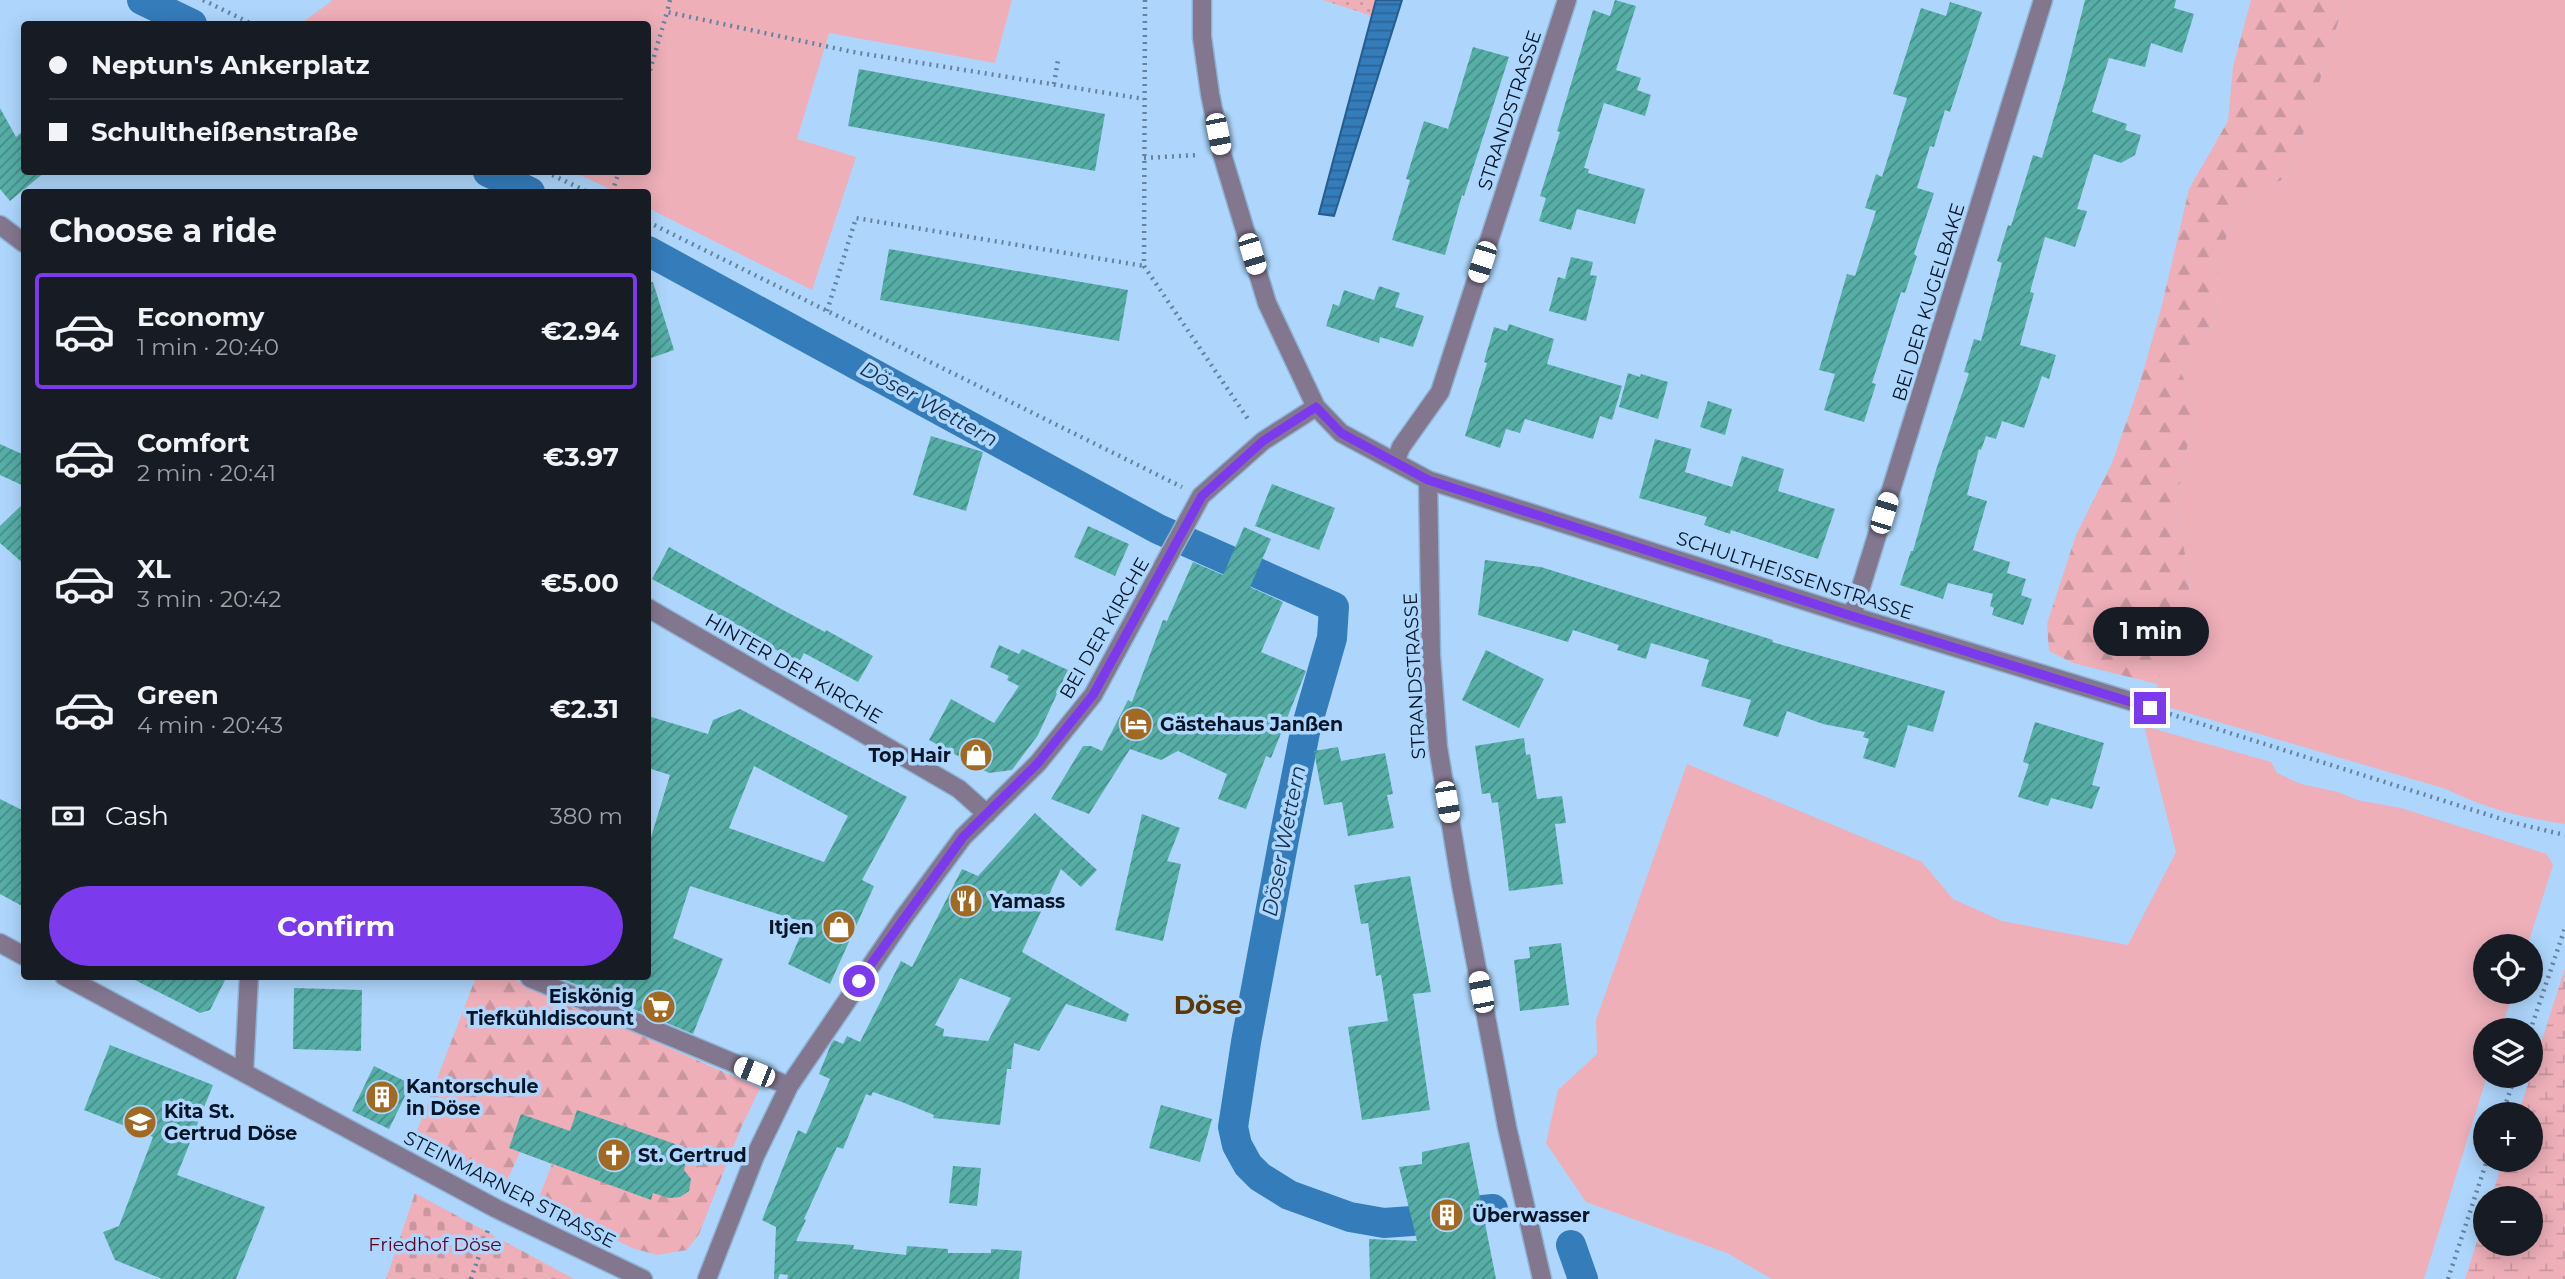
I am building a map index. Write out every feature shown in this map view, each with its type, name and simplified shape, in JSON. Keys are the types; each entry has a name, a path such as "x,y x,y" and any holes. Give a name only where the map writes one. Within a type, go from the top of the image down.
{"street":[{"name":"SCHULTHEISSENSTRASSE","path":"1202,0 1202,37 1222,154 1267,303 1316,407 1341,433 1428,480 2150,708"},
{"name":"STRANDSTRASSE","path":"1395,462 1401,447 1440,392 1567,0"},
{"name":"BEI DER KUGELBAKE","path":"1852,616 2043,0"},
{"path":"0,225 21,241"},
{"name":"BEI DER KIRCHE","path":"707,1279 755,1156 789,1086 904,917 963,837 1038,763 1093,695 1202,496 1263,441 1316,407"},
{"name":"STRANDSTRASSE","path":"1428,480 1431,656 1438,747 1507,1127 1542,1279"},
{"name":"HINTER DER KIRCHE","path":"651,610 959,789 987,814"},
{"path":"0,943 21,954"},
{"name":"STEINMARNER STRASSE","path":"72,980 497,1209 643,1279"},
{"path":"244,1072 249,980"},
{"path":"535,980 789,1086"}],"path":[{"path":"204,0 247,21"},
{"path":"651,67 670,0"},
{"path":"1145,0 1144,265 1263,441"},
{"path":"667,12 853,52 1144,99"},
{"path":"1054,85 1058,60"},
{"path":"1144,158 1222,154"},
{"path":"553,175 583,189"},
{"path":"827,311 856,218 1144,265"},
{"path":"651,223 1202,496"},
{"path":"2150,708 2514,823 2565,835"},
{"path":"2534,1018 2565,928"},
{"path":"2448,1279 2483,1172"},
{"path":"471,1279 497,1209"}],"green space":[{"path":"333,0 1012,0 995,63 829,33 797,139 856,157 812,290 651,210 651,189 610,189 580,175 651,175 651,21 304,21"},
{"path":"1323,0 1376,0 1372,16"},
{"path":"2251,0 2345,0 2290,176 2258,191 2234,212 2217,269 2215,324 2192,346 2181,373 2196,405 2175,506 2191,583 2157,684 2073,663 2049,651 2047,624 2076,535 2112,463 2139,386 2162,305 2189,189 2228,121 2233,67"},
{"path":"2345,0 2565,0 2565,824 2504,811 2446,789 2161,705 2157,684 2191,583 2175,506 2196,405 2181,373 2192,346 2215,324 2217,269 2234,212 2258,191 2290,176"},
{"path":"2144,726 2271,762 2277,773 2301,784 2338,792 2357,800 2401,808 2547,854 2553,865 2531,934 2473,934 2473,1004 2509,1004 2505,1018 2473,1018 2473,1088 2483,1088 2479,1102 2473,1102 2473,1121 2424,1279 1772,1279 1727,1253 1586,1202 1546,1143 1558,1090 1597,1054 1596,1020 1687,764 1922,862 1953,899 2002,921 2128,945 2176,852"},
{"path":"2565,968 2565,1279 2465,1279 2473,1254 2543,1256 2543,1186 2495,1186 2499,1172 2543,1172 2543,1102 2522,1102 2527,1088 2543,1088 2543,1037"},
{"path":"475,980 516,980 760,1088 740,1130 699,1234 687,1250 657,1255 632,1248 538,1200 552,1164 520,1152 506,1183 415,1136"},
{"name":"Friedhof Döse","path":"415,1193 574,1279 386,1279"}],"water":[{"path":"1376,0 1402,0 1334,216 1319,214"}],"building":[{"path":"1615,0 1636,6 1616,70 1641,78 1637,90 1651,95 1645,116 1604,103 1584,168 1589,169 1588,173 1645,189 1635,224 1577,209 1571,230 1539,221 1546,198 1540,196 1593,10 1610,16"},
{"path":"2085,0 2176,0 2174,8 2194,14 2182,53 2151,43 2145,67 2109,58 2092,112 2127,124 2125,130 2141,135 2135,155 2121,163 2094,154 2077,209 2087,211 2075,247 2045,237 2030,292 2034,293 2020,345 2056,355 2049,379 2042,376 2024,428 2002,421 1996,439 1986,436 1981,450 1979,449 1967,495 1987,501 1973,550 2010,562 2007,573 2026,579 2021,595 2032,599 2023,625 1992,615 1994,608 1990,606 1993,594 1948,583 1943,599 1900,585 1969,373 1964,372 1974,339 1981,341 2002,263 1997,261 2008,225 2011,226 2033,155 2042,158"},
{"path":"1950,2 1982,12 1950,112 1945,110 1934,147 1930,146 1917,188 1934,193 1914,254 1917,256 1905,293 1901,292 1872,383 1876,384 1864,422 1824,410 1835,374 1819,370 1847,274 1855,276 1876,211 1865,208 1876,174 1882,177 1907,98 1893,94 1921,8 1946,16"},
{"path":"1473,47 1509,57 1464,196 1462,195 1445,255 1392,240 1410,180 1406,179 1424,121 1448,129"},
{"path":"859,69 1105,114 1095,171 848,126"},
{"path":"0,108 16,137 21,133 21,175 41,175 21,189 10,201 0,189"},
{"path":"889,249 1128,290 1119,341 880,300"},
{"path":"1571,257 1593,262 1590,275 1597,276 1586,321 1549,311 1558,277 1565,279"},
{"path":"651,282 674,350 651,358"},
{"path":"1379,286 1400,293 1395,307 1424,316 1413,347 1380,337 1379,343 1326,326 1333,304 1339,306 1344,290 1374,300"},
{"path":"1509,324 1554,339 1547,364 1622,386 1612,420 1600,416 1593,439 1525,419 1520,433 1506,429 1500,448 1465,436 1487,363 1484,362 1494,327 1507,331"},
{"path":"1628,373 1668,382 1658,419 1619,407"},
{"path":"1708,401 1732,409 1725,435 1700,427"},
{"path":"931,436 983,452 966,511 913,495"},
{"path":"1655,439 1691,449 1685,472 1732,487 1742,456 1784,469 1778,491 1835,509 1818,559 1731,530 1730,534 1704,525 1707,517 1639,498"},
{"path":"0,444 21,454 21,485 0,475"},
{"path":"1272,484 1335,508 1319,550 1255,526"},
{"path":"21,506 21,561 0,543 0,526"},
{"path":"1088,526 1129,544 1115,576 1074,557"},
{"path":"1244,527 1271,539 1250,587 1283,602 1261,652 1306,671 1271,758 1266,756 1246,809 1218,799 1227,774 1178,751 1161,760 1130,749 1089,814 1051,799 1083,746 1102,751 1128,700 1132,702 1163,620 1167,621 1193,562 1223,575"},
{"path":"669,547 873,656 858,682 804,653 799,662 767,645 767,641 652,579"},
{"path":"1485,560 1541,567 1773,640 1772,642 1945,691 1933,732 1908,725 1895,768 1863,758 1869,739 1863,737 1865,732 1823,724 1787,711 1778,737 1743,726 1751,700 1701,686 1709,660 1651,643 1646,659 1617,650 1619,645 1573,630 1568,642 1478,615"},
{"path":"999,645 1019,654 1022,649 1068,670 1038,735 1012,770 989,773 929,740 951,699 994,723 1019,686 1007,680 1009,676 990,667"},
{"path":"1486,650 1544,679 1519,728 1462,700"},
{"path":"740,709 907,797 862,880 874,886 830,984 788,964 806,923 690,886 673,938 723,959 693,1034 565,980 651,980 651,837 670,775 651,769 651,717 708,734 713,720","holes":["754,766 848,816 824,862 729,828"]},
{"path":"2035,722 2104,743 2092,785 2100,787 2092,809 2051,798 2048,806 2018,797 2029,764 2023,762"},
{"path":"1524,738 1526,755 1530,754 1537,799 1562,796 1566,823 1555,824 1563,884 1509,891 1498,802 1492,803 1490,793 1482,794 1475,746"},
{"path":"1338,747 1341,761 1385,753 1393,794 1387,795 1394,828 1348,836 1342,802 1324,805 1314,751"},
{"path":"0,799 21,810 21,905 0,894"},
{"path":"1035,813 1097,870 1081,887 1061,869 1022,952 1129,1014 1126,1022 1066,1004 1039,1051 1014,1043 1011,1069 1007,1069 1000,1125 933,1118 934,1115 902,1102 873,1092 871,1096 866,1094 843,1149 837,1147 796,1241 854,1245 853,1249 906,1255 907,1246 948,1249 948,1253 991,1253 991,1249 1022,1251 1019,1279 787,1279 788,1275 780,1274 778,1279 774,1279 776,1227 762,1220 798,1130 806,1134 830,1079 819,1074 831,1044 834,1040 843,1044 847,1036 860,1042 901,961 912,967 962,869 978,876","holes":["960,978 1011,998 988,1041 943,1036 944,1029 935,1025"]},
{"path":"1142,814 1180,828 1167,861 1181,864 1163,941 1115,930"},
{"path":"1410,876 1431,992 1413,994 1430,1110 1362,1120 1348,1027 1388,1021 1381,975 1376,976 1368,923 1361,924 1354,885"},
{"path":"1561,943 1569,1005 1520,1011 1514,960 1530,958 1529,947"},
{"path":"135,980 225,980 210,1010 200,1013"},
{"path":"294,988 362,990 361,1051 293,1049"},
{"path":"110,1045 213,1085 177,1175 265,1207 236,1279 162,1279 115,1260 103,1232 119,1226 153,1137 84,1110"},
{"name":"Kantorschule in Döse","path":"374,1066 411,1084 389,1129 352,1111"},
{"path":"1161,1105 1212,1119 1200,1162 1149,1148"},
{"name":"St. Gertrud","path":"577,1110 675,1144 683,1150 681,1157 686,1162 684,1170 691,1179 689,1191 680,1197 669,1198 653,1193 651,1200 509,1148 521,1114 570,1131"},
{"name":"Überwasser","path":"1469,1142 1496,1279 1370,1279 1369,1239 1417,1241 1399,1167 1422,1164 1422,1152"},
{"path":"953,1166 981,1168 977,1206 949,1203"}],"waterway":[{"name":"Döser Wettern","path":"142,0 186,21"},
{"name":"Döser Wettern","path":"494,175 524,189"},
{"name":"Döser Wettern","path":"651,253 1158,529 1334,607 1332,638 1305,732 1283,844 1233,1127 1237,1145 1248,1165 1260,1177 1289,1195 1350,1217 1384,1223 1412,1221"},
{"name":"Döser Wettern","path":"1483,1210 1493,1209"},
{"name":"Döser Wettern","path":"1571,1245 1583,1279"}],"place":[{"name":"Gästehaus Janßen","path":"1136,724"},
{"name":"Top Hair","path":"976,755"},
{"name":"Yamass","path":"966,901"},
{"name":"Itjen","path":"839,927"},
{"name":"Eiskönig Tiefkühldiscount","path":"659,1007"},
{"name":"Kantorschule in Döse","path":"382,1097"},
{"name":"Kita St. Gertrud Döse","path":"140,1122"},
{"name":"St. Gertrud","path":"614,1155"},
{"name":"Überwasser","path":"1447,1215"}],"district":[{"name":"Döse","path":"1208,1005"}],"route":[{"path":"859,981 963,837 1038,763 1093,695 1202,496 1263,441 1316,407 1341,433 1428,480 2150,708"}]}
